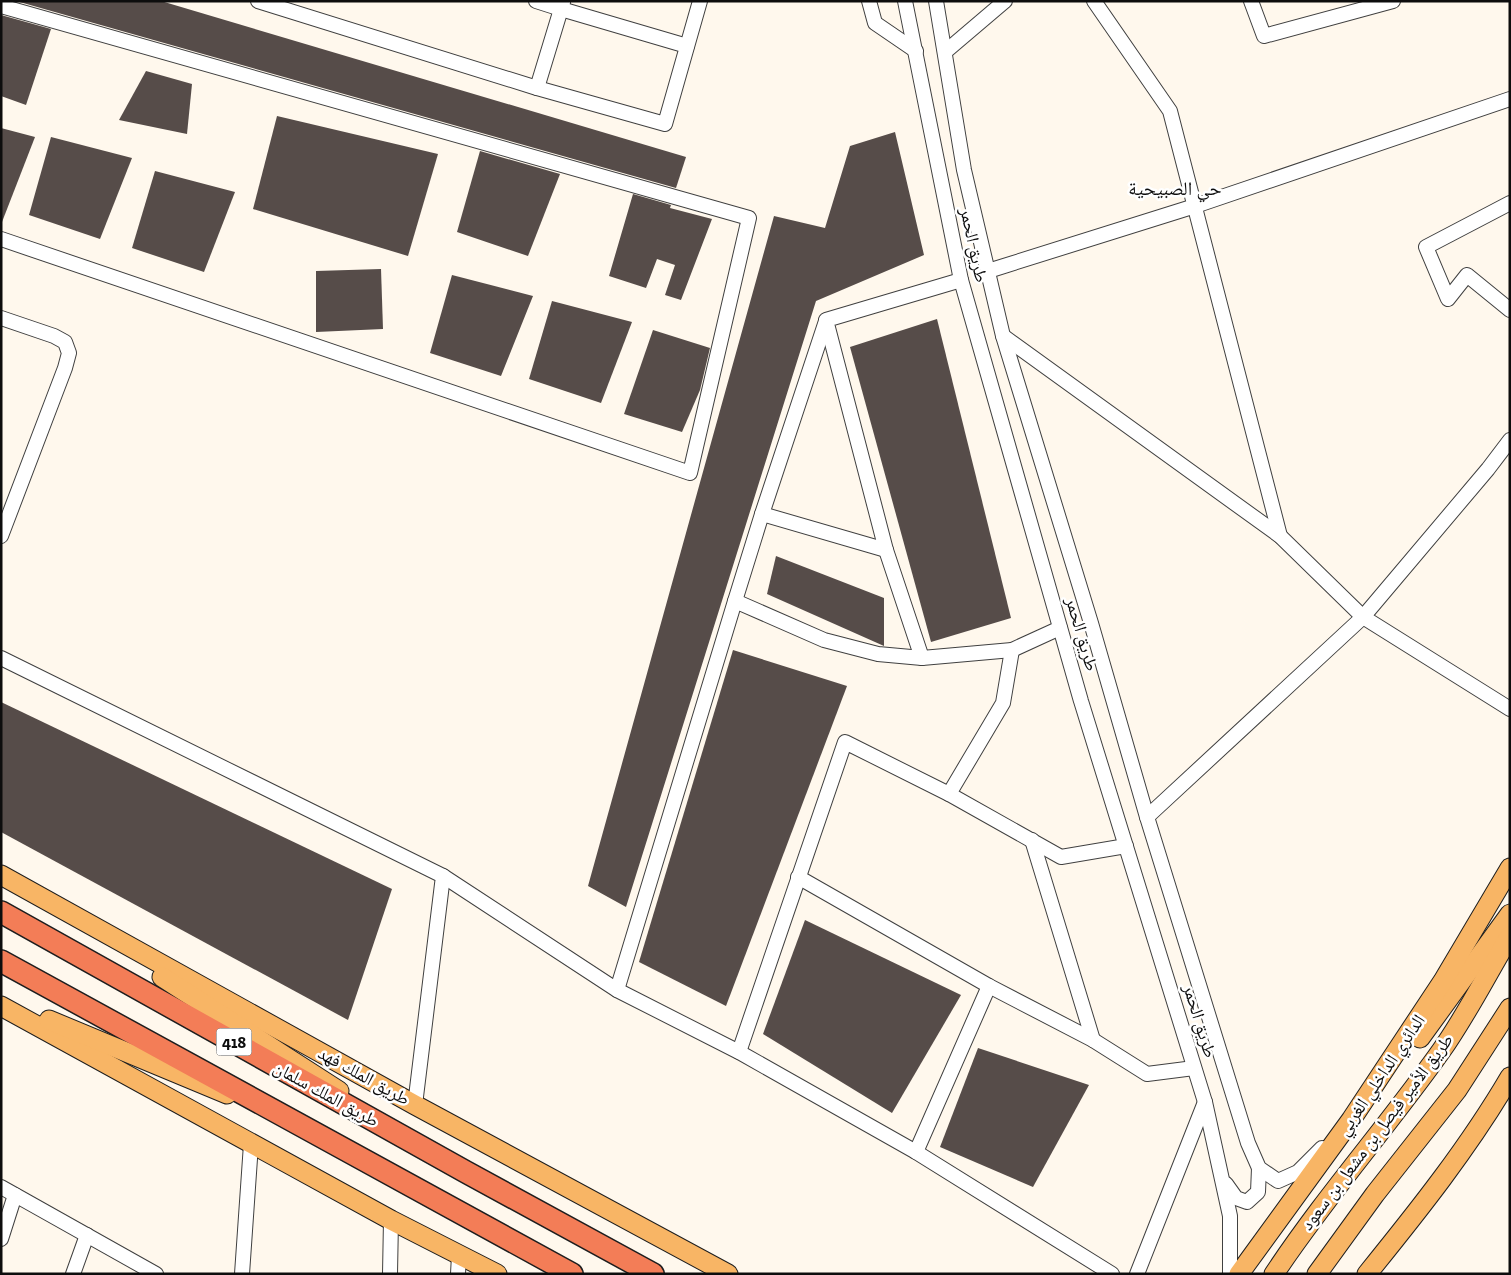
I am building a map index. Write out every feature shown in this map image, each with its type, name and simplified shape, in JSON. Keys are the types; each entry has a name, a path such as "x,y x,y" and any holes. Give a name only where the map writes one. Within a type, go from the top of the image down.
{"highway":[{"name":"طريق الملك سلمان","path":"1,912 466,1172 653,1274"},
{"name":"418","path":"1,961 572,1274"}],"main road":[{"name":"الدائري الداخلي الغربي","path":"1239,1274 1351,1120 1444,981 1510,868"},
{"path":"3,876 466,1172"},
{"name":"طريق الملك فهد","path":"3,876 415,1105 728,1274"},
{"path":"1351,1120 1395,1073 1510,914"},
{"name":"طريق الأمير فيصل بن مشعل بن سعود","path":"1274,1274 1297,1239 1382,1132 1442,1049 1510,936"},
{"path":"1,1001 291,1120"},
{"path":"1,1006 391,1220 458,1264 497,1274"},
{"name":"طريق الأمير فيصل بن مشعل بن سعود","path":"1317,1274 1375,1194 1457,1090 1510,1008"},
{"path":"1367,1274 1456,1160 1510,1078"}],"street":[{"path":"258,1 537,88 665,124 700,1"},
{"path":"536,1 562,5 687,46"},
{"path":"869,1 875,23 916,51"},
{"name":"طريق الحمر","path":"905,1 961,280 1060,628 1205,1102 1230,1216 1230,1274"},
{"name":"طريق الحمر","path":"936,1 964,170 1003,336 1091,623 1147,817 1248,1143 1259,1168"},
{"path":"945,52 1005,1"},
{"path":"1094,1 1170,111 1280,536"},
{"path":"1250,1 1264,36 1393,1"},
{"path":"537,88 562,5"},
{"path":"1,6 749,218 690,473 1,239"},
{"path":"988,270 1195,206 1510,99"},
{"path":"1510,203 1426,247 1448,299 1468,275 1510,310"},
{"path":"826,320 961,280"},
{"path":"1,318 54,336 65,342 69,353 1,536"},
{"path":"616,990 762,514 826,320"},
{"path":"826,320 886,550 922,658"},
{"path":"1003,336 1280,536 1362,617 1510,709"},
{"path":"1147,817 1362,617 1488,469 1510,440"},
{"path":"762,514 886,550"},
{"path":"735,601 824,640 878,654 922,658 1012,650 1060,628"},
{"path":"949,794 1003,703 1012,650"},
{"path":"1,658 443,876 616,990 739,1052 916,1152 1112,1274"},
{"path":"739,1052 845,742 949,794 1061,858 1126,846"},
{"path":"1032,840 1093,1040"},
{"path":"415,1105 443,876"},
{"path":"798,877 989,986 1093,1040 1147,1074 1194,1068"},
{"path":"916,1152 989,986"},
{"path":"1137,1274 1205,1102"},
{"path":"1259,1168 1278,1181 1298,1172 1351,1120"},
{"path":"242,1274 251,1144"},
{"path":"1222,1180 1236,1198 1247,1202 1258,1192 1259,1168"},
{"path":"1,1187 156,1274"},
{"path":"1,1239 15,1195"},
{"path":"390,1274 391,1220"},
{"path":"73,1274 87,1235"}],"building":[{"path":"16,1 161,1 686,157 676,188"},
{"path":"1,15 51,29 26,105 1,96"},
{"path":"146,71 192,84 187,134 119,120"},
{"path":"277,116 438,154 408,256 253,209"},
{"path":"1,128 35,137 2,222 1,221"},
{"path":"895,132 924,255 816,301 626,907 588,886 774,216 825,228 850,146"},
{"path":"51,137 132,158 100,239 29,215"},
{"path":"480,151 560,174 528,256 457,232"},
{"path":"155,171 235,192 204,272 132,248"},
{"path":"633,194 671,205 670,208 712,219 681,300 665,295 675,265 657,259 646,288 609,276"},
{"path":"381,269 383,329 316,332 316,271"},
{"path":"452,275 533,296 501,376 430,353"},
{"path":"552,301 632,322 601,403 529,379"},
{"path":"937,319 1011,618 931,642 850,347"},
{"path":"653,330 710,348 700,390 682,432 624,414"},
{"path":"776,556 884,598 884,646 767,594"},
{"path":"733,650 847,686 726,1006 639,962"},
{"path":"1,702 392,889 348,1020 1,832"},
{"path":"805,920 961,995 892,1113 763,1034"},
{"path":"978,1048 1089,1085 1033,1187 940,1147"}],"district":[{"name":"حي الصبيحية","path":"1175,188"}]}
